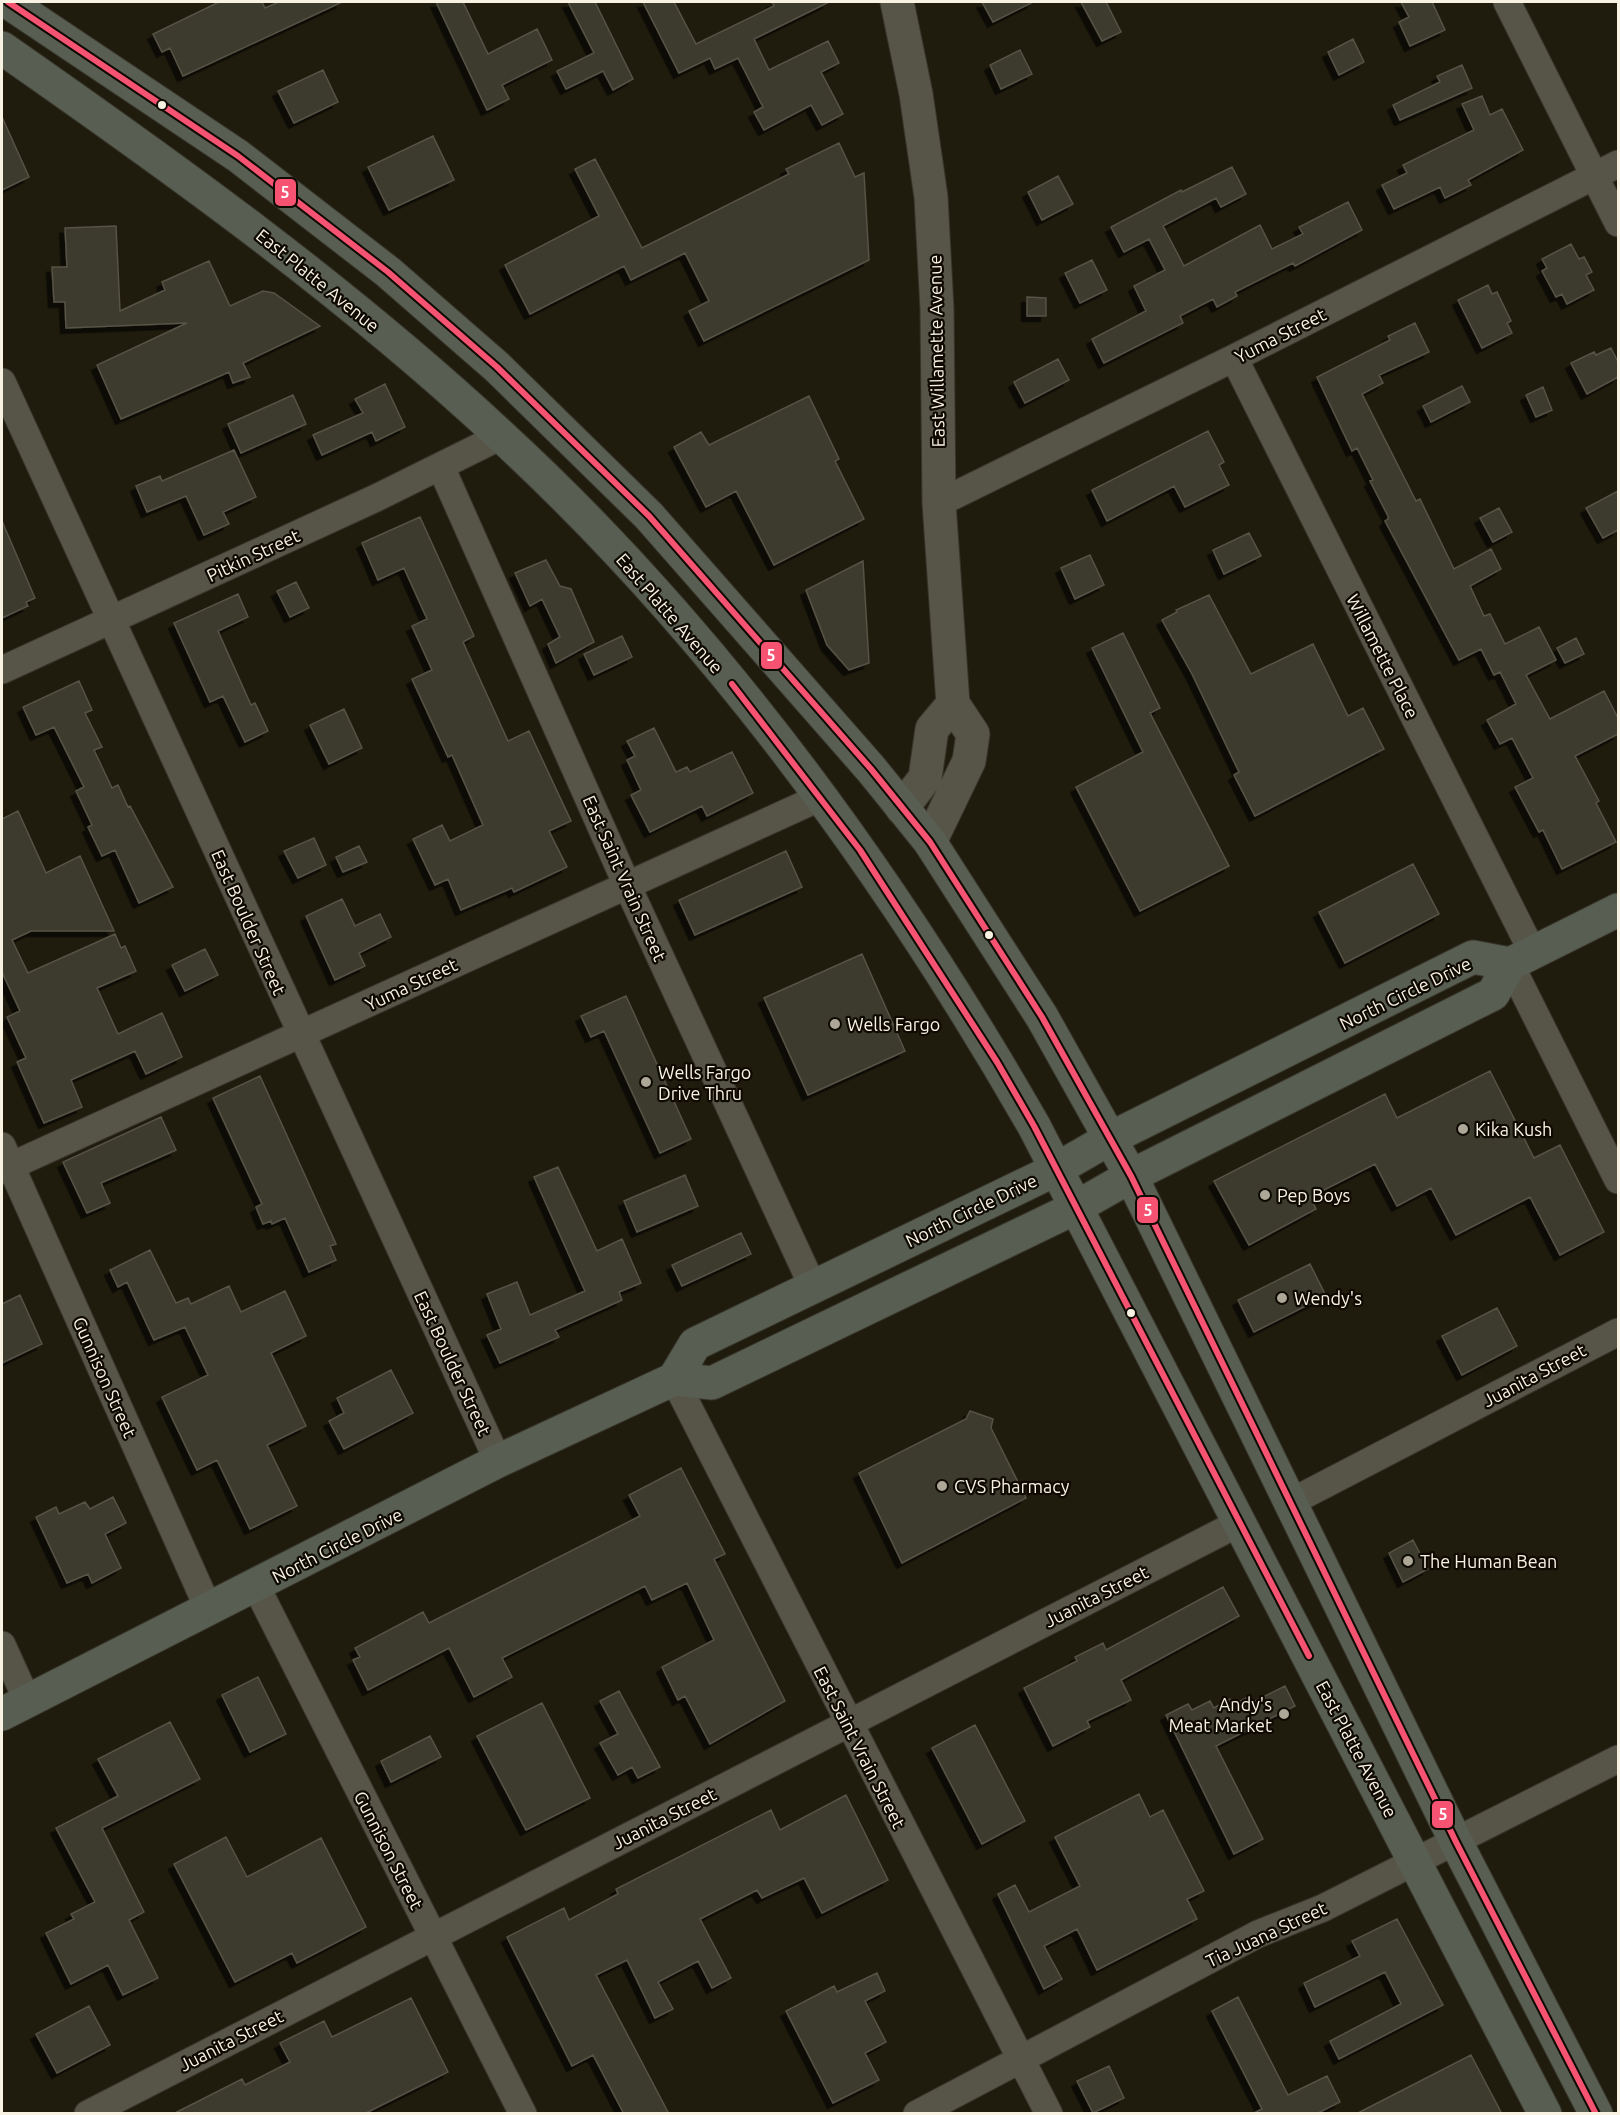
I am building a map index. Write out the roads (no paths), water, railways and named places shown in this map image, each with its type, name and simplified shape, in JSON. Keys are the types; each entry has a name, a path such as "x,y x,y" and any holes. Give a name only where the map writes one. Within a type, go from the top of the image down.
{"main road":[{"path":"8,2 238,156 388,272 497,367 649,516 930,842 1042,1017 1131,1176 1456,1842 1596,2114"},
{"name":"East Platte Avenue","path":"2,48 270,240 413,357 501,436 645,583 726,676 821,797 890,894 997,1062 1416,1860 1545,2114"},
{"path":"674,1379 712,1383 1075,1208 1131,1176 1493,994 1521,958 1618,910"},
{"name":"North Circle Drive","path":"14,1707 209,1610 498,1461 674,1379 695,1344 1055,1170 1109,1139 1473,957 1521,958"}],"street":[{"name":"East Willamette Avenue","path":"897,2 916,94 931,197 937,309 939,503 953,704 973,734 969,761 930,842"},
{"path":"1507,2 1618,223"},
{"name":"Yuma Street","path":"939,503 1234,358 1618,164"},
{"name":"Willamette Place","path":"1234,358 1521,958 1618,1179"},
{"name":"East Boulder Street","path":"2,382 300,1035 498,1461"},
{"name":"Pitkin Street","path":"2,670 441,467 501,436"},
{"name":"East Saint Vrain Street","path":"441,467 627,885 813,1287"},
{"path":"902,808 925,778 932,729 953,704"},
{"name":"Yuma Street","path":"5,1160 300,1035 821,797"},
{"name":"Gunnison Street","path":"5,1160 209,1610"},
{"name":"Juanita Street","path":"1291,1502 1618,1332"},
{"name":"East Saint Vrain Street","path":"674,1379 847,1723 1049,2114"},
{"name":"Juanita Street","path":"88,2114 1239,1522"},
{"name":"Gunnison Street","path":"256,1586 523,2114"},
{"path":"2,1645 14,1707"},
{"name":"Tia Juana Street","path":"917,2114 1258,1934 1323,1908 1618,1759"}],"place":[{"name":"Wells Fargo","path":"835,1024"},
{"name":"Wells Fargo Drive Thru","path":"646,1082"},
{"name":"Kika Kush","path":"1463,1129"},
{"name":"Pep Boys","path":"1265,1195"},
{"name":"Wendy's","path":"1282,1298"},
{"name":"CVS Pharmacy","path":"942,1486"},
{"name":"The Human Bean","path":"1408,1561"},
{"name":"Andy's Meat Market","path":"1284,1714"}]}
